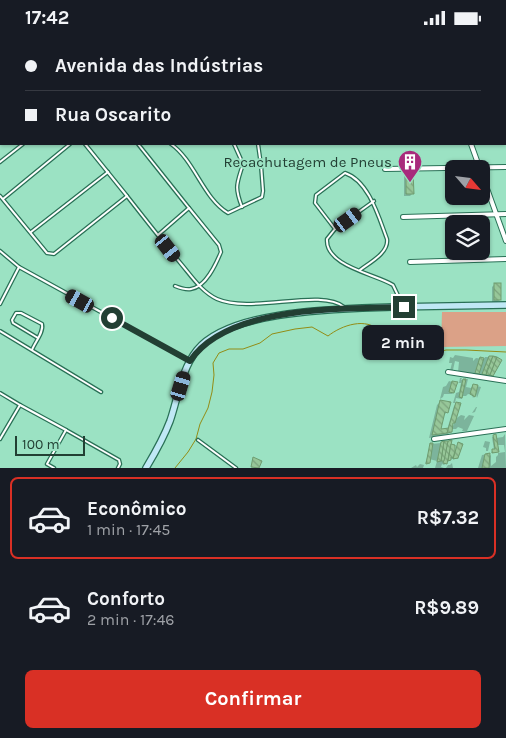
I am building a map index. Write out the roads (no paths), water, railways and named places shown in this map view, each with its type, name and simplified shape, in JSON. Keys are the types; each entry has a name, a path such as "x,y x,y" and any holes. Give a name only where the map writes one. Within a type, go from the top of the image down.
{"main road":[{"path":"146,468 166,432 190,361 198,349 227,330 265,318 290,314 346,309 506,305"}],"street":[{"path":"471,145 477,160"},
{"path":"490,168 506,167"},
{"path":"385,169 445,169"},
{"path":"490,197 506,241"},
{"path":"404,217 506,214"},
{"path":"410,262 506,259"},
{"path":"448,372 506,381"},
{"path":"434,439 506,429"}],"lane":[{"path":"0,162 22,145"},
{"path":"2,199 69,145"},
{"path":"86,145 200,286 219,300 244,305 325,300 338,302 346,309"},
{"path":"139,145 221,248 219,257 206,280 200,286 189,290 175,286"},
{"path":"172,145 183,154 222,208 229,213 260,198 262,195 258,145"},
{"path":"234,145 243,163 236,191 242,207"},
{"path":"261,165 300,163"},
{"path":"30,233 108,172"},
{"path":"335,229 314,200 316,195 343,174 351,175 374,201 388,243 383,252 360,270"},
{"path":"0,196 46,253 54,255 127,196"},
{"path":"374,201 335,229 327,239 328,246 338,260 394,285 404,307"},
{"path":"158,235 189,209"},
{"path":"0,251 19,267 190,361"},
{"path":"0,304 19,267"},
{"path":"32,349 38,338 42,329 42,324 21,313 16,313 12,320 13,323 38,338"},
{"path":"0,331 101,392"},
{"path":"0,393 119,459 120,464 118,468"},
{"path":"0,439 20,405"},
{"path":"45,468 66,430"},
{"path":"198,439 236,468"},
{"path":"47,465 54,468"}],"waterway":[{"path":"175,468 196,439 200,424 208,408 214,375 213,363 219,353 229,349 243,349 260,343 272,334 295,329 312,327 328,336 347,326 368,324 381,333 390,345 403,352 419,347 438,352 446,350 506,352"}],"place":[{"name":"Recachutagem de Pneus","path":"410,183"}]}
